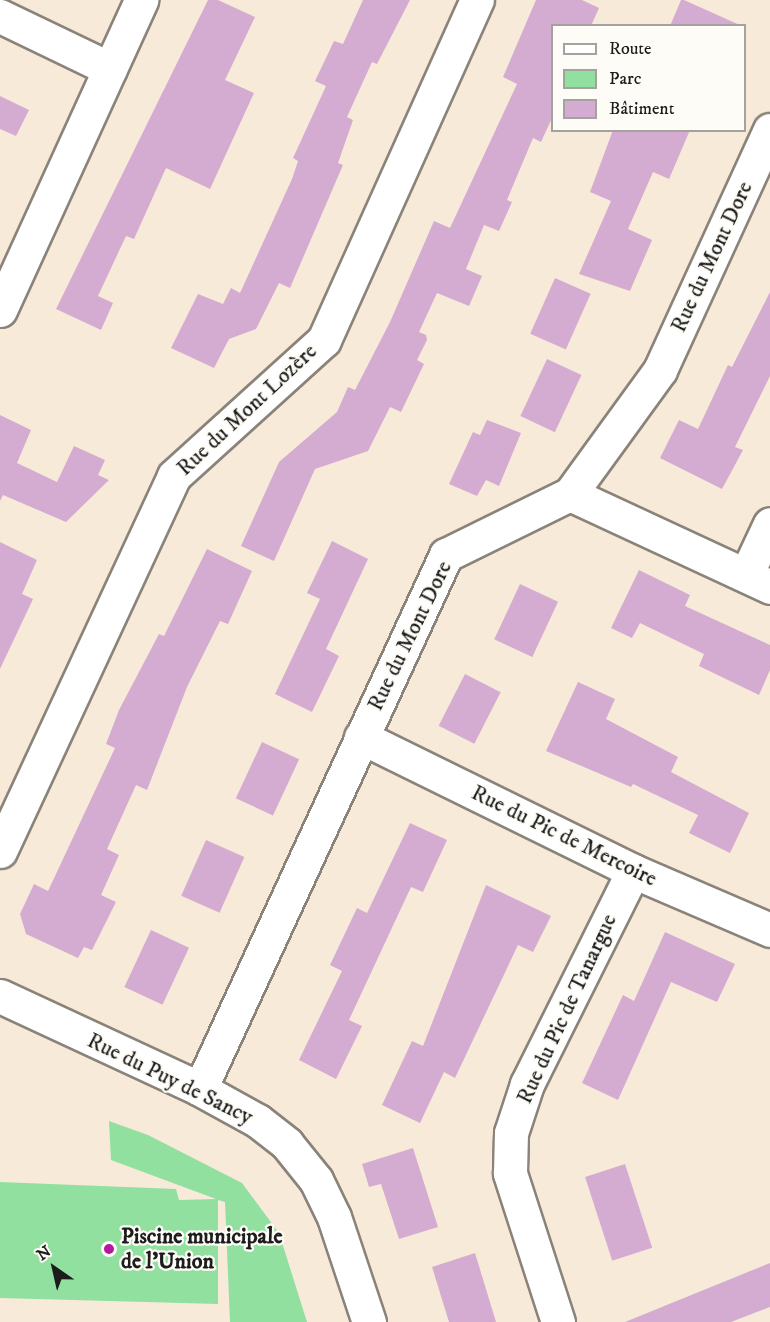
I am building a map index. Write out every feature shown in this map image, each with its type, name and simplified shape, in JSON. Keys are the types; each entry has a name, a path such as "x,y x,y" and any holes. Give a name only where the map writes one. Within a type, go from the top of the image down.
{"street":[{"path":"0,310 141,0"},
{"name":"Rue du Mont Lozère","path":"0,850 174,476 324,340 477,0"},
{"path":"0,16 110,69"},
{"name":"Rue du Mont Dore","path":"200,1089 446,555 570,494 660,370 770,130"},
{"path":"570,494 758,581 770,524"},
{"name":"Rue du Pic de Mercoire","path":"361,737 633,871 770,930"},
{"name":"Rue du Pic de Tanargue","path":"558,1322 510,1173 511,1133 526,1084 633,871"},
{"name":"Rue du Puy de Sancy","path":"0,996 200,1089 265,1127 287,1144 316,1180 334,1216 369,1322"}],"green space":[{"name":"Piscine municipale de l'Union","path":"109,1121 148,1135 242,1183 279,1233 307,1322 230,1322 225,1202 218,1200 218,1304 0,1298 0,1182 176,1189 179,1200 216,1199 111,1160"}],"building":[{"path":"208,0 218,0 255,17 225,80 254,93 210,189 166,168 134,239 126,236 98,296 113,303 101,330 56,309"},
{"path":"363,0 410,0 377,64 372,62 347,117 353,120 338,163 343,165 290,288 279,283 256,329 229,339 214,368 171,348 198,294 223,304 231,288 240,293 292,179 298,161 293,158 326,86 315,81 334,41 343,44"},
{"path":"536,0 582,0 599,8 592,24 551,24 551,120 541,142 533,138 507,200 512,202 499,231 484,225 466,269 482,276 469,306 437,293 419,332 426,335 427,340 417,360 424,364 401,412 390,407 368,451 315,469 274,561 241,546 279,462 337,412 348,387 355,390 390,322 434,221 450,228 517,84 503,77"},
{"path":"681,0 684,0 738,24 671,24"},
{"path":"0,96 29,110 16,136 0,129"},
{"path":"612,132 689,132 669,179 653,172 628,229 652,240 630,291 579,274 611,201 590,192"},
{"path":"555,278 591,294 566,350 530,334"},
{"path":"770,292 770,376 735,447 743,450 722,489 660,458 679,420 698,429 728,365 732,367"},
{"path":"547,359 581,375 555,432 520,416"},
{"path":"0,415 31,430 17,463 57,482 74,446 105,460 98,475 109,480 66,522 3,495 0,501"},
{"path":"487,420 521,433 499,486 486,480 477,496 449,484 473,432 480,435"},
{"path":"332,541 368,559 326,649 339,656 312,712 275,694 320,599 307,593"},
{"path":"0,542 37,560 22,594 33,599 0,669"},
{"path":"207,549 252,571 228,624 220,621 187,687 147,790 136,785 107,849 119,855 101,895 116,902 92,950 84,947 78,958 26,934 20,914 34,884 48,891 115,748 106,744 119,710 159,634 164,636"},
{"path":"639,570 690,595 685,606 770,645 770,670 759,695 699,666 704,654 640,623 632,638 611,628"},
{"path":"520,584 558,602 532,657 494,639"},
{"path":"465,674 501,692 474,744 439,726"},
{"path":"578,682 615,699 606,719 678,757 671,772 749,813 730,853 689,833 698,815 633,784 631,787 546,751"},
{"path":"262,742 299,759 273,816 236,798"},
{"path":"410,823 447,840 423,892 411,887 349,1020 362,1026 336,1079 299,1060 342,971 330,965 357,908 367,913"},
{"path":"206,840 244,857 220,913 181,896"},
{"path":"486,885 551,916 533,952 518,945 455,1078 444,1072 420,1123 382,1105 412,1041 423,1046"},
{"path":"151,930 189,948 162,1005 124,987"},
{"path":"665,932 735,964 717,1002 671,982 618,1100 582,1083 623,995 634,1001"},
{"path":"413,1148 438,1227 399,1239 381,1184 369,1187 362,1164"},
{"path":"625,1164 652,1248 612,1261 585,1177"},
{"path":"475,1253 496,1322 449,1322 432,1267"},
{"path":"770,1263 770,1307 731,1322 625,1322"}],"place":[{"name":"Piscine municipale de l'Union","path":"109,1249"}]}
